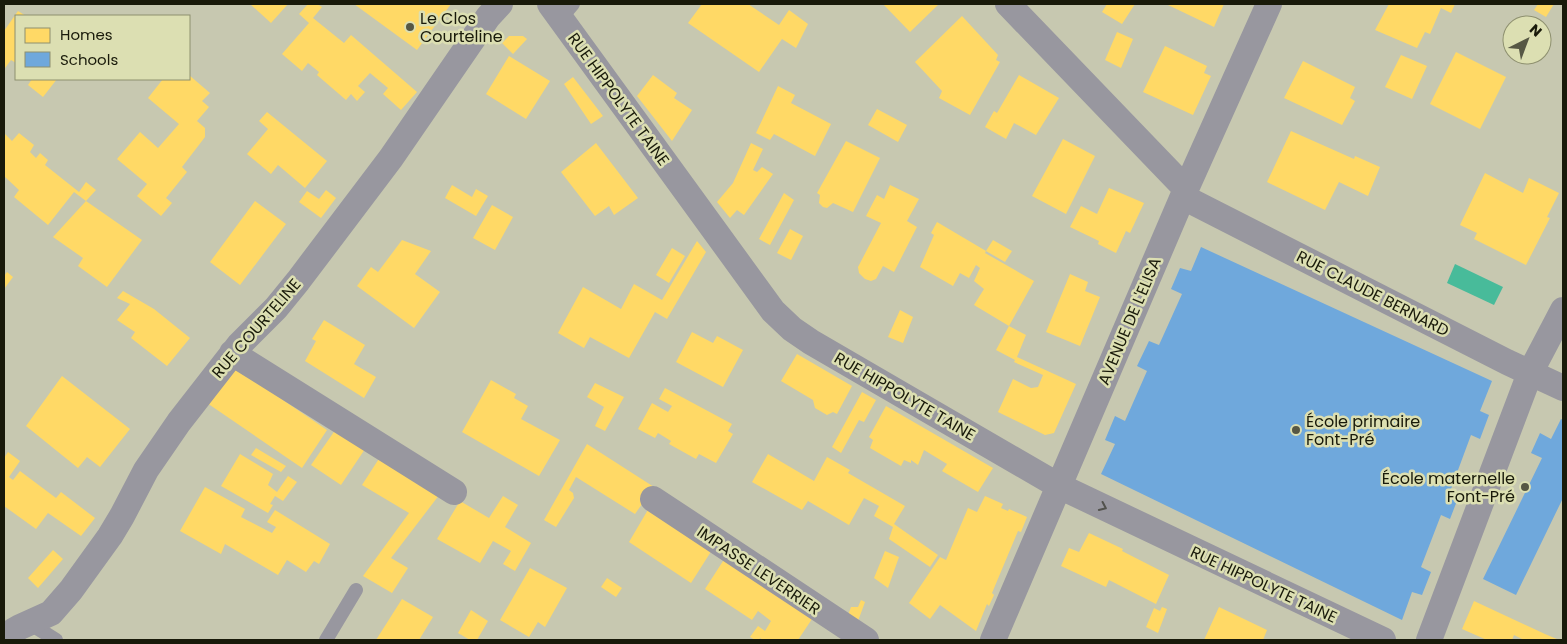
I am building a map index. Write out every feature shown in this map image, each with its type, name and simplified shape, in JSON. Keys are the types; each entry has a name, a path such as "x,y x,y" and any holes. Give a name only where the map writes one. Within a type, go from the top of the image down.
{"street":[{"name":"RUE COURTELINE","path":"5,640 13,631 51,613 71,590 118,522 146,470 179,422 232,354 250,333 276,308 298,281 391,158 488,17 500,4"},
{"name":"RUE CLAUDE BERNARD","path":"1008,4 1184,193 1530,373 1563,388"},
{"name":"AVENUE DE L'ELISA","path":"993,640 1184,193 1269,4"},
{"name":"RUE HIPPOLYTE TAINE","path":"561,8 768,304 783,321 811,342 1059,486 1383,640"},
{"path":"1429,640 1530,373 1563,310"},
{"path":"232,354 454,492"},
{"name":"IMPASSE LEVERRIER","path":"653,499 866,640"}],"lane":[{"path":"326,640 356,590"},
{"path":"29,623 56,640"}],"shaded area":[{"path":"1455,264 1503,287 1494,305 1447,283"}],"building: Homes":[{"path":"250,4 288,4 271,23"},
{"path":"308,4 317,4 322,7 313,18 344,43 351,35 417,92 401,110 383,94 388,88 370,73 358,86 365,92 357,101 351,94 346,100 317,75 319,72 308,63 302,71 282,54 309,23 299,14"},
{"name":"Le Clos Courteline","path":"354,4 451,4 417,50"},
{"path":"702,4 748,4 779,25 789,10 808,24 796,48 782,39 759,72 688,23"},
{"path":"883,4 939,4 910,32"},
{"path":"1107,4 1135,4 1122,24 1102,12"},
{"path":"1168,4 1224,4 1214,27"},
{"path":"1389,4 1455,4 1451,13 1441,8 1430,34 1425,32 1417,48 1375,30"},
{"path":"1538,4 1554,4 1547,15 1543,15 1534,10"},
{"path":"18,11 24,15 15,15"},
{"path":"15,15 15,62 11,60 5,68 4,67 4,31"},
{"path":"962,16 998,55 996,60 1000,62 970,115 939,98 942,91 915,62"},
{"path":"1117,32 1133,39 1121,68 1105,60"},
{"path":"509,36 523,36 527,39 513,54 502,43"},
{"path":"1165,46 1207,66 1204,73 1211,76 1193,115 1143,92"},
{"path":"1456,52 1506,77 1480,129 1430,104"},
{"path":"1401,55 1427,66 1412,99 1385,87"},
{"path":"509,56 550,81 526,119 486,94"},
{"path":"1303,61 1355,87 1350,98 1355,101 1342,125 1284,98"},
{"path":"653,75 677,93 674,98 692,110 672,141 637,96"},
{"path":"1019,75 1059,98 1036,135 1014,123 1006,139 985,127 994,111 997,113"},
{"path":"190,76 210,93 202,101 209,107 197,121 205,128 205,137 182,167 187,172 166,198 172,203 161,216 137,196 147,184 117,159 140,132 158,148 179,124 148,98 162,80 190,80"},
{"path":"573,77 603,116 591,124 564,84"},
{"path":"31,80 56,80 43,97 28,85"},
{"path":"778,86 795,95 791,103 831,124 815,156 774,134 770,140 756,133"},
{"path":"877,109 907,125 898,142 868,125"},
{"path":"267,112 327,161 305,188 278,165 271,174 247,154 268,129 259,121"},
{"path":"1291,131 1354,159 1355,156 1380,167 1368,196 1339,182 1325,210 1267,182"},
{"path":"4,133 12,141 19,133 34,145 30,152 36,158 40,153 48,160 45,165 79,192 86,182 96,190 86,201 74,192 48,225 14,197 19,190 4,176"},
{"path":"1063,139 1095,156 1066,214 1032,196"},
{"path":"846,141 880,158 853,212 833,203 827,208 823,207 819,203 820,195 817,193"},
{"path":"596,143 638,198 614,215 609,206 595,216 561,172"},
{"path":"751,143 763,149 753,170 757,172 762,167 773,174 744,215 737,210 730,218 717,202 733,183"},
{"path":"1485,173 1523,193 1529,178 1559,193 1547,217 1550,218 1526,265 1474,239 1477,233 1460,225"},
{"path":"452,185 472,197 476,189 488,196 476,216 445,198"},
{"path":"890,185 919,199 907,221 917,227 894,272 883,266 876,279 871,281 865,279 859,273 858,267 881,223 866,216 877,195 884,199"},
{"path":"1109,188 1144,203 1130,233 1126,231 1116,253 1098,244 1099,241 1070,227 1081,206 1097,214"},
{"path":"326,190 336,198 321,218 299,202 307,191 319,199"},
{"path":"784,193 794,200 770,245 759,239"},
{"path":"86,201 142,240 107,287 78,266 83,258 53,237"},
{"path":"255,201 286,224 240,285 210,262"},
{"path":"492,205 513,217 495,250 473,238"},
{"path":"937,222 986,251 985,253 1034,281 1009,326 974,305 984,289 974,281 980,268 976,265 969,278 960,273 953,286 920,267 934,235 931,233"},
{"path":"790,229 803,236 791,260 777,253"},
{"path":"402,240 431,251 415,274 440,292 414,328 357,286 371,267 378,272"},
{"path":"993,240 1012,251 1005,262 986,251"},
{"path":"697,241 706,252 667,319 655,312 629,358 590,337 584,348 558,333 583,287 621,309 634,284 662,300"},
{"path":"672,248 685,256 669,283 656,275"},
{"path":"7,272 13,277 4,289 4,276"},
{"path":"1070,274 1088,282 1085,291 1100,297 1080,346 1046,332"},
{"path":"123,291 154,309 190,338 167,366 131,338 135,332 117,320 130,304 117,298"},
{"path":"900,310 913,317 903,343 888,337"},
{"path":"324,320 365,345 354,364 376,377 364,398 305,361 316,341 312,339"},
{"path":"1009,326 1026,335 1017,357 1076,384 1054,433 1045,435 998,412 1013,379 1031,388 1038,387 1043,375 1014,362 1015,360 996,350"},
{"path":"692,332 713,343 717,336 743,350 723,387 676,362"},
{"path":"797,354 852,386 837,414 833,412 827,415 815,408 813,400 781,381"},
{"path":"233,366 327,430 302,468 207,403"},
{"path":"62,376 130,429 100,467 87,457 78,468 26,426"},
{"path":"491,380 516,394 514,398 528,406 521,419 560,440 539,476 462,432"},
{"path":"595,383 624,397 605,431 595,426 604,407 587,397"},
{"path":"665,388 732,424 728,431 733,434 716,463 699,454 696,459 669,444 671,441 658,433 655,438 638,429 652,403 668,412 672,406 659,399"},
{"path":"862,392 876,400 864,422 859,420 841,453 832,447"},
{"path":"886,406 993,468 978,492 942,471 947,464 924,450 918,465 911,460 911,463 904,460 901,466 870,448 873,440 869,437"},
{"path":"338,426 367,446 341,485 311,465"},
{"path":"587,444 654,487 635,514 576,477 569,490 573,493 574,498 556,527 544,520"},
{"path":"256,448 286,466 281,472 251,455"},
{"path":"8,452 20,461 9,477 13,480 20,471 56,498 61,492 95,518 81,536 48,513 36,529 4,506 4,458"},
{"path":"240,454 273,474 268,485 277,492 288,476 297,482 283,501 275,496 270,504 273,505 268,513 221,486"},
{"path":"382,454 443,490 391,558 408,568 392,593 363,576 409,513 362,485"},
{"path":"768,454 814,481 827,457 850,470 848,473 905,506 894,524 938,555 930,567 889,539 893,527 874,516 879,506 864,498 849,525 808,501 802,510 752,482"},
{"path":"205,487 245,509 241,517 272,533 276,527 267,522 275,510 330,544 319,564 314,561 306,572 287,560 278,575 225,544 221,554 180,531"},
{"path":"503,496 518,505 505,527 531,543 515,571 503,564 511,551 493,541 480,563 437,539 460,501 489,518"},
{"path":"985,496 1003,504 1001,508 1008,511 1009,509 1027,517 1021,532 1018,531 992,593 994,595 989,606 987,604 976,631 940,605 930,619 909,603 940,557 946,560 968,508 977,512"},
{"path":"649,508 712,550 691,583 629,542"},
{"path":"1089,533 1123,549 1122,551 1169,575 1156,604 1109,580 1106,587 1061,566 1069,548 1079,552"},
{"path":"53,550 63,559 38,588 28,578"},
{"path":"885,551 899,557 888,588 874,578"},
{"path":"725,558 814,616 798,640 763,640 760,638 755,640 750,637 758,626 765,631 771,621 758,611 752,620 705,589"},
{"path":"530,568 567,588 545,627 538,622 529,637 500,620"},
{"path":"607,578 622,588 616,597 601,587"},
{"path":"402,599 433,617 419,640 376,640"},
{"path":"861,600 865,602 858,621 848,615 851,607 858,607"},
{"path":"1474,601 1559,640 1524,640 1514,635 1512,640 1487,640 1462,629"},
{"path":"1162,607 1167,609 1158,633 1146,627 1154,608 1160,611"},
{"path":"1219,607 1267,630 1263,640 1204,640"},
{"path":"471,610 488,621 477,640 470,640 458,633"}],"building: Schools":[{"name":"École primaire Font-Pré","path":"1201,247 1492,381 1480,411 1489,415 1480,439 1471,435 1451,489 1460,493 1450,519 1441,515 1421,567 1431,572 1422,595 1412,592 1402,620 1101,474 1115,444 1105,440 1115,416 1125,421 1147,371 1137,366 1149,341 1159,345 1182,294 1171,289 1180,268 1191,271"},
{"path":"1561,419 1563,420 1563,498 1516,595 1483,579 1542,458 1531,453 1540,433 1551,439"}],"place":[{"name":"Le Clos Courteline","path":"410,27"},
{"name":"École primaire Font-Pré","path":"1296,430"},
{"name":"École maternelle Font-Pré","path":"1525,487"}]}
